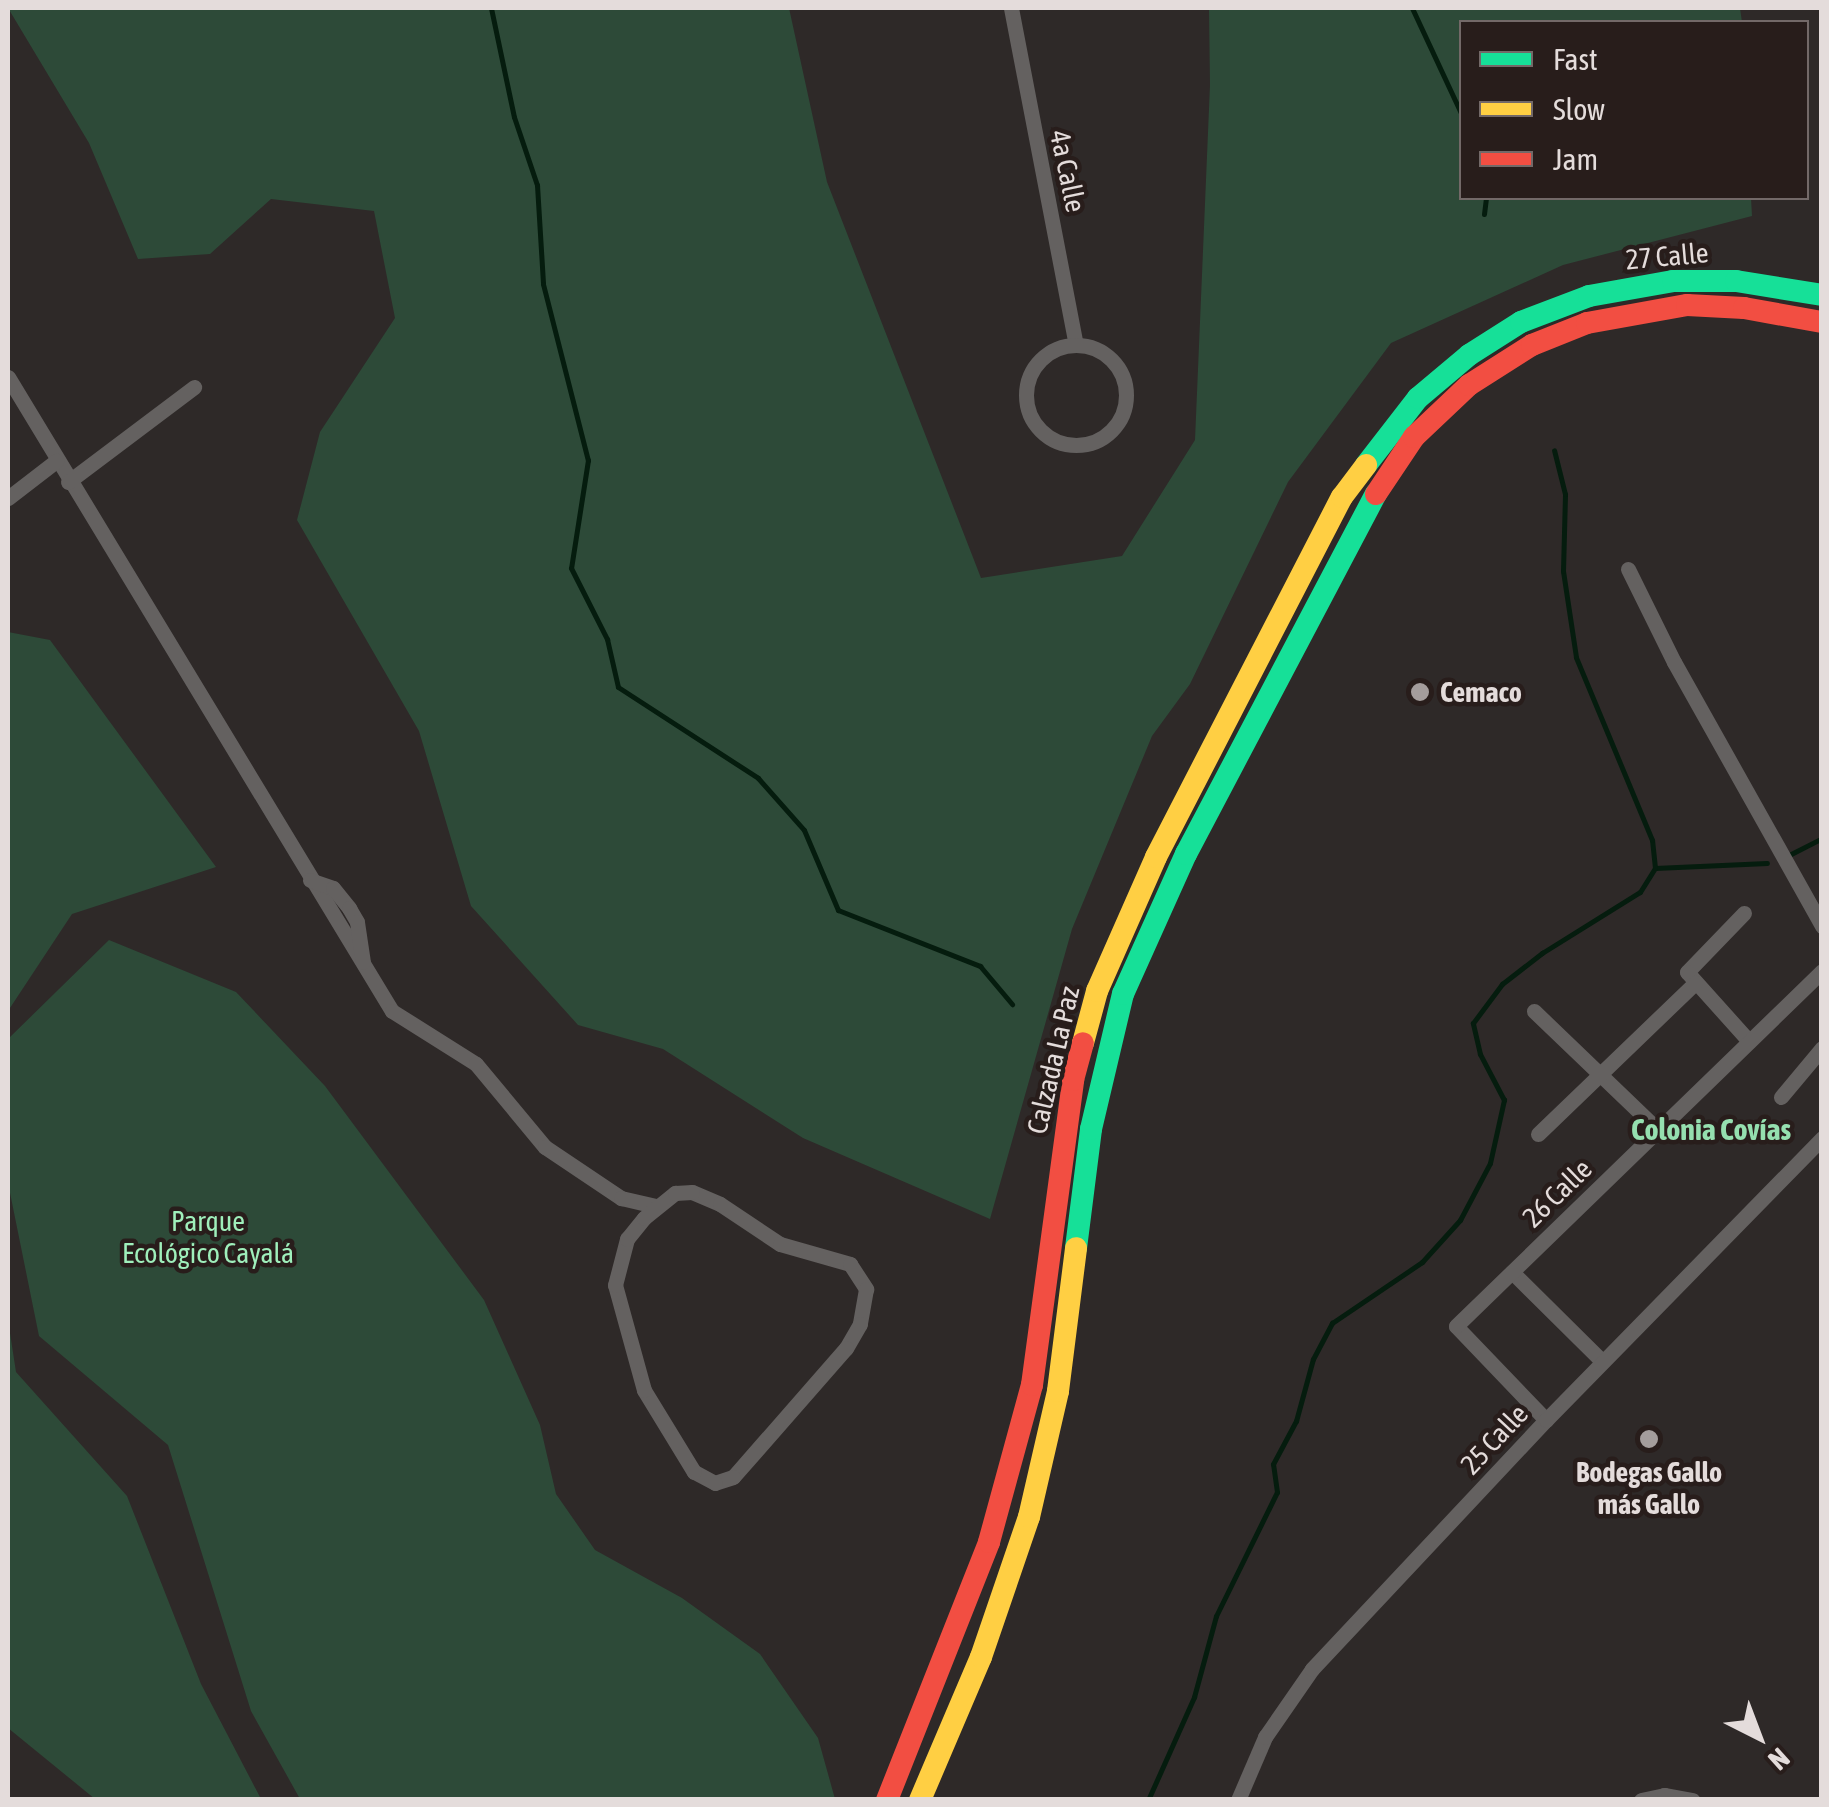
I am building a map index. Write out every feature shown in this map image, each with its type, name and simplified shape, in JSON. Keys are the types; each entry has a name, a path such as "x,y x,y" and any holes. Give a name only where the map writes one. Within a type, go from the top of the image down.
{"main road":[{"name":"27 Calle","path":"1521,322 1588,296 1673,280 1736,281 1822,296"},
{"name":"27 Calle","path":"1532,345 1587,323 1687,305 1744,308 1822,322"},
{"name":"Calzada La Paz","path":"887,1800 989,1542 1032,1384 1073,1080 1097,991 1156,858 1342,497 1418,398 1469,354 1521,322"},
{"name":"Calzada La Paz","path":"920,1800 981,1656 1028,1517 1058,1390 1091,1129 1123,994 1186,854 1388,472 1444,406 1532,345"}],"street":[{"name":"4a Calle","path":"1011,8 1076,344"},
{"path":"1076,344 1093,346 1118,367 1126,398 1122,415 1100,439 1068,444 1039,429 1026,399 1034,367 1046,355 1076,344"},
{"path":"8,377 310,880 333,888 350,908 364,970 392,1011 476,1064 545,1146 621,1198 657,1206"},
{"path":"68,482 194,387"},
{"path":"8,498 56,460"},
{"path":"1628,569 1674,662 1822,926"},
{"path":"1744,912 1689,968 1695,984 1749,1041"},
{"name":"26 Calle","path":"1546,1420 1456,1326 1822,971"},
{"path":"1538,1134 1695,984"},
{"path":"1534,1012 1658,1130"},
{"path":"1781,1096 1822,1048"},
{"name":"25 Calle","path":"1238,1800 1265,1737 1312,1669 1602,1361 1822,1138"},
{"path":"621,1198 627,1239 615,1285 644,1390 694,1472 715,1484 724,1482 733,1477 846,1348 860,1324 866,1289 850,1264 780,1244 720,1204 692,1192 675,1193 657,1206 627,1239"},
{"path":"1512,1272 1602,1361"},
{"path":"1641,1800 1664,1795 1693,1800"}],"green space":[{"path":"8,8 789,8 827,182 981,578 1122,556 1195,440 1210,85 1209,8 1740,8 1742,20 1459,20 1459,200 1751,200 1752,216 1563,265 1391,343 1288,482 1190,684 1152,736 1072,929 990,1219 803,1138 663,1049 578,1025 471,906 419,731 297,520 320,432 395,318 374,211 271,199 210,254 138,259 89,143"},
{"path":"8,632 50,640 216,867 72,914 8,1011"},
{"name":"Parque Ecológico Cayalá","path":"109,940 236,992 325,1086 484,1300 540,1425 556,1494 595,1550 682,1598 760,1654 818,1738 835,1799 300,1799 251,1711 168,1445 39,1336 8,1183 8,1039"},
{"path":"8,1320 16,1372 127,1496 201,1684 261,1799 95,1799 8,1728"}],"waterway":[{"path":"491,8 514,117 537,185 543,284 588,460 571,568 607,639 618,687 758,778 804,830 838,910 980,966 1012,1004"},
{"path":"1412,8 1459,109"},
{"path":"1484,214 1486,200"},
{"path":"1148,1800 1194,1697 1216,1616 1277,1492 1273,1464 1296,1421 1313,1359 1332,1323 1422,1262 1460,1220 1490,1163 1504,1100 1480,1054 1473,1023 1502,984 1542,953 1640,892 1655,868 1652,840 1576,657 1563,571 1565,494 1554,450"},
{"path":"1791,854 1822,838"},
{"path":"1655,868 1767,863"}],"traffic: fast":[{"path":"1366,465 1418,398 1469,355 1521,322 1589,296 1673,281 1736,281 1822,295"},
{"path":"1076,1248 1091,1129 1123,994 1186,854 1376,494"}],"traffic: slow":[{"path":"1083,1043 1097,991 1156,857 1342,497 1366,465"},
{"path":"920,1800 981,1657 1029,1517 1058,1391 1076,1248"}],"traffic: jam":[{"path":"1376,494 1414,437 1469,385 1532,345 1587,323 1687,305 1744,308 1822,322"},
{"path":"887,1800 989,1542 1032,1385 1073,1080 1083,1043"}],"place":[{"name":"Cemaco","path":"1420,692"},
{"name":"Bodegas Gallo más Gallo","path":"1649,1439"}],"district":[{"name":"Colonia Covías","path":"1711,1129"}]}
